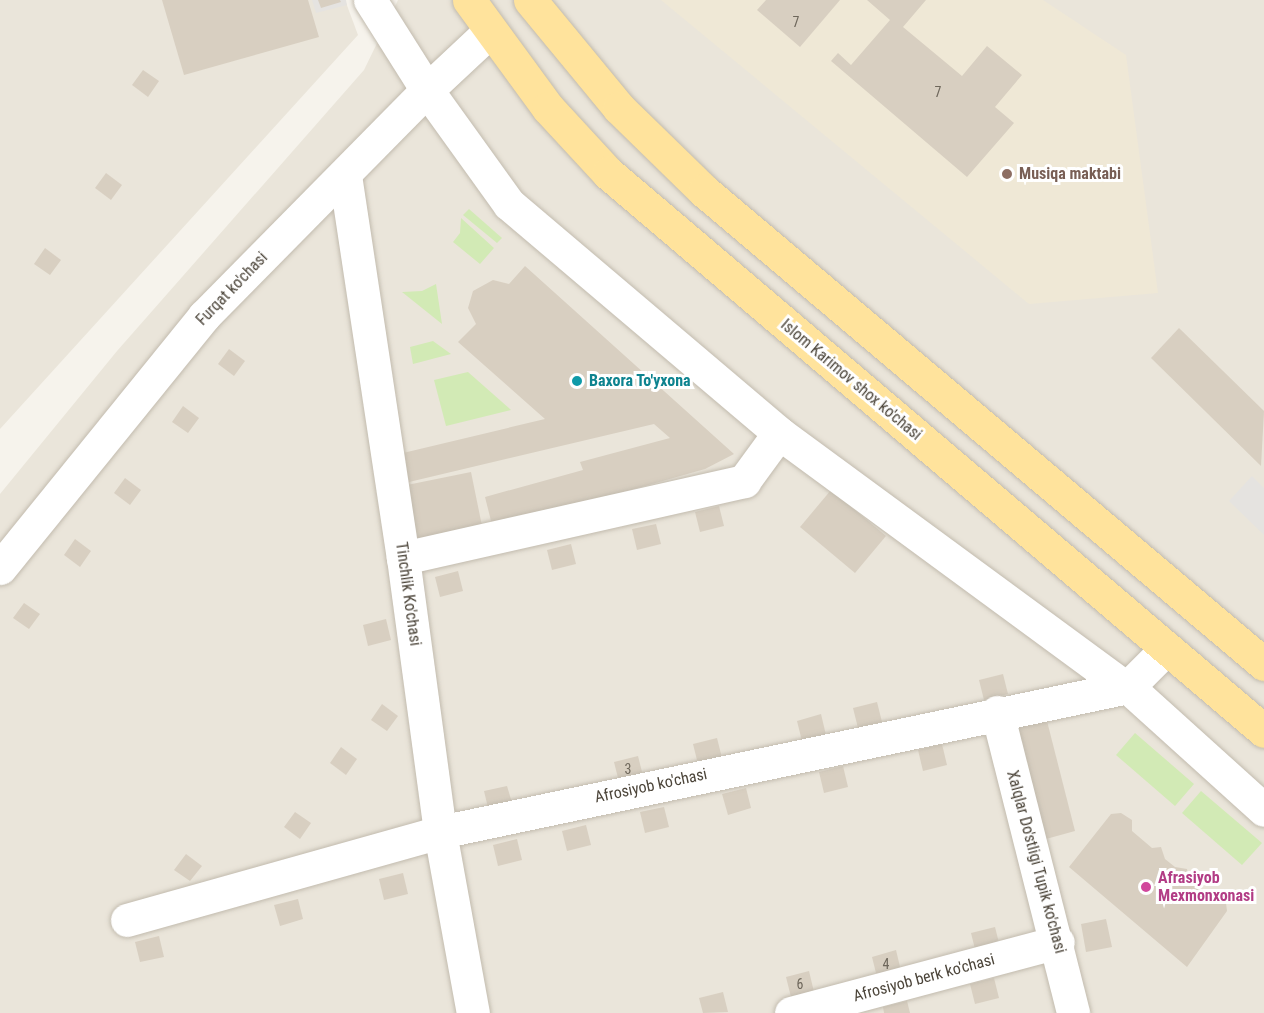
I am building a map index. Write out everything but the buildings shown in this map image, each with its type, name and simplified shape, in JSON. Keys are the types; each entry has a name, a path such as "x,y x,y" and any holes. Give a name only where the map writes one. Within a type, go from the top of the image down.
{"main road":[{"name":"Islom Karimov shox ko'chasi","path":"469,0 489,32 548,108 608,173 1264,731"},
{"path":"530,0 619,108 704,190 1264,664"}],"street":[{"path":"370,0 427,90 509,204 779,434 1125,686 1264,810"},
{"name":"Furqat ko'chasi","path":"0,568 204,316 427,90 489,32"},
{"name":"Tinchlik Ko'chasi","path":"345,175 403,558 440,832 473,1013"},
{"path":"403,558 744,481 779,434"},
{"path":"1125,686 1166,649"},
{"name":"Afrosiyob ko'chasi","path":"127,920 440,832 1125,686"},
{"name":"Xalqlar Do'stligi Tupik ko'chasi","path":"997,712 1058,942 1072,1013"},
{"name":"Afrosiyob berk ko'chasi","path":"791,1013 1058,942"}],"shaded area":[{"path":"0,0 345,0 358,35 0,429"},
{"path":"312,0 346,0 347,5 316,13"},
{"path":"398,0 1264,0 1264,1013 0,1013 0,494 117,351 364,70"},
{"name":"Musiqa maktabi","path":"661,0 1043,0 1126,55 1158,293 1029,304"},
{"path":"1252,476 1264,488 1264,535 1229,501"}],"green space":[{"path":"469,209 502,238 497,243 463,215"},
{"path":"461,218 494,248 480,264 453,242 460,233"},
{"path":"436,284 442,324 402,292 422,291"},
{"path":"433,341 451,354 413,364 410,347"},
{"path":"468,372 511,410 446,426 434,380"},
{"path":"1135,733 1194,784 1175,806 1116,755"},
{"path":"1201,791 1262,843 1242,865 1182,813"}],"place":[{"name":"Musiqa maktabi","path":"1007,174"},
{"name":"Baxora To'yxona","path":"577,381"},
{"name":"Afrasiyob Mexmonxonasi","path":"1146,887"}]}
